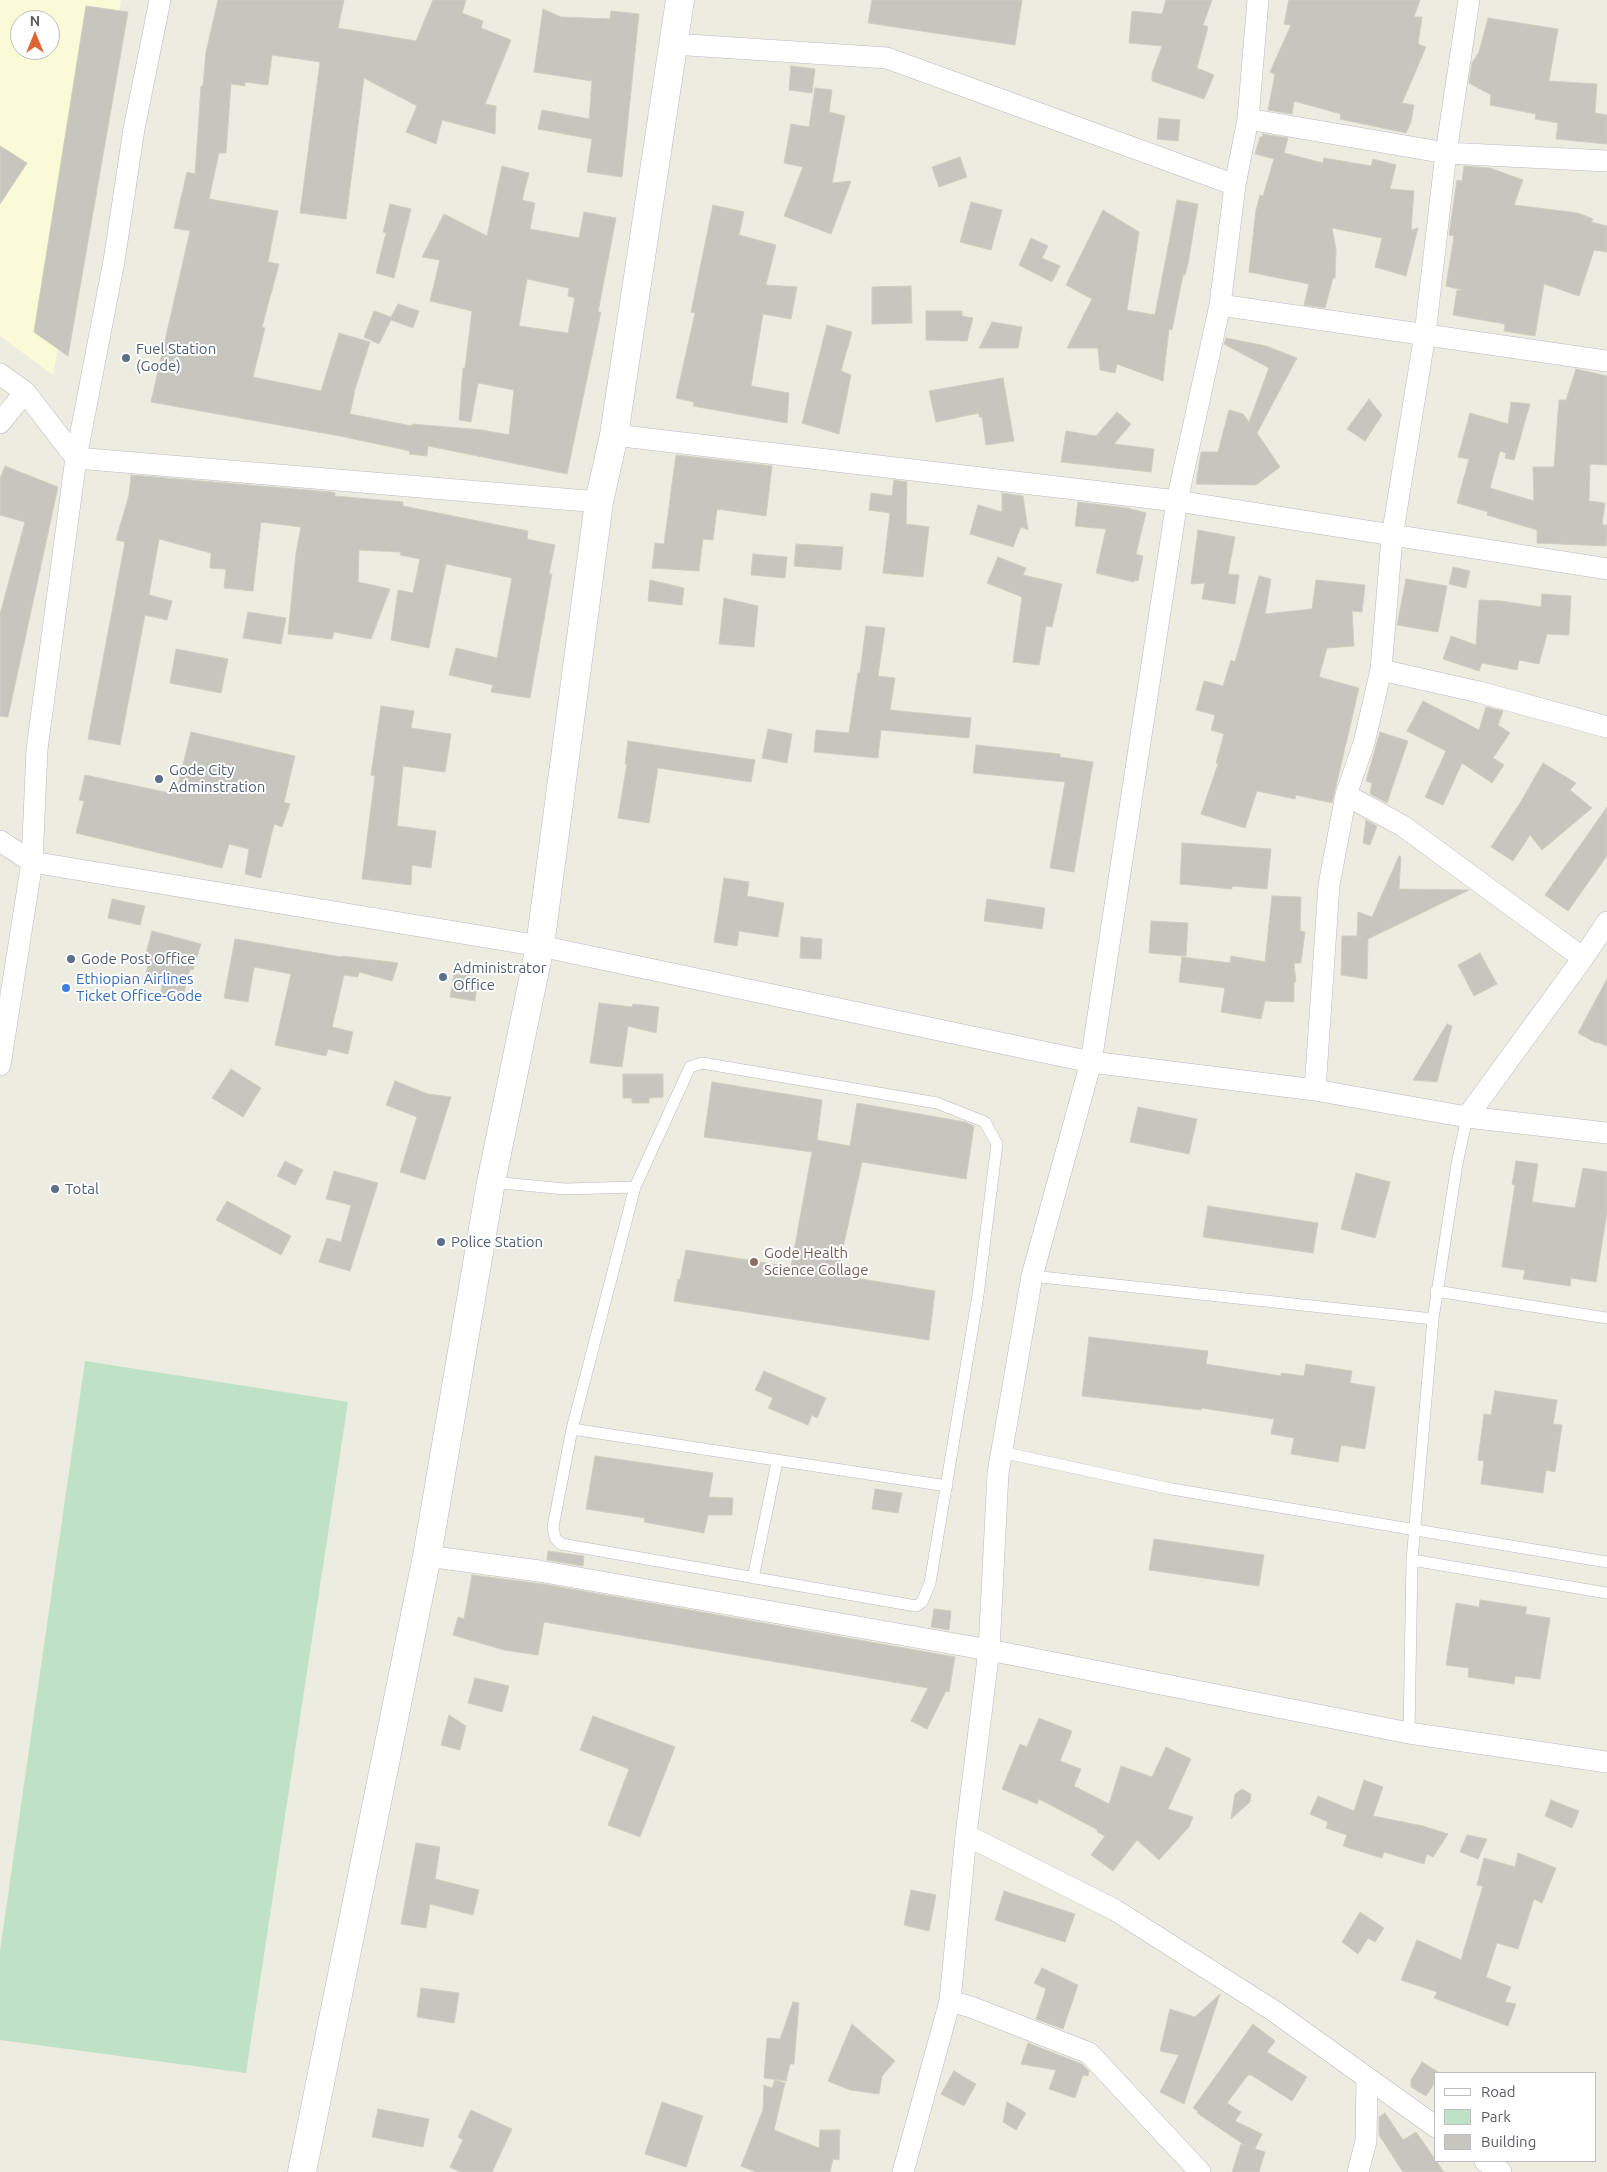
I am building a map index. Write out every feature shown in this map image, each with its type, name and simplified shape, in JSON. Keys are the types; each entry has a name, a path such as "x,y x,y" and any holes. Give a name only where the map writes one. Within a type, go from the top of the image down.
{"street":[{"path":"0,1065 32,862 37,749 76,458 114,261 134,128 160,0"},
{"path":"302,2172 427,1556 491,1182 540,946 599,502 614,436 680,0"},
{"path":"903,2172 950,2001 966,1835 989,1650 1001,1452 1032,1276 1091,1062 1177,501 1220,306 1236,185 1248,119 1258,0"},
{"path":"1315,1090 1329,885 1346,795 1364,743 1381,670 1392,537 1425,334 1446,153 1469,0"},
{"path":"673,44 888,58 1236,185"},
{"path":"1248,119 1446,153 1607,161"},
{"path":"1220,306 1607,361"},
{"path":"0,374 25,392 76,458 599,502"},
{"path":"0,424 25,392"},
{"path":"614,436 1177,501 1392,537 1607,569"},
{"path":"1381,670 1479,692 1607,727"},
{"path":"1346,795 1403,826 1584,958"},
{"path":"0,841 32,862 540,946 1091,1062 1315,1090 1467,1117 1607,1133"},
{"path":"1467,1117 1584,958 1607,922"},
{"path":"427,1556 539,1571 989,1650 1409,1733 1607,1762"},
{"path":"966,1835 1115,1910 1274,2011 1434,2125"},
{"path":"950,2001 971,2007 1089,2053 1200,2172"},
{"path":"1358,2172 1366,2141 1367,2078"},
{"path":"1486,2162 1501,2172"}],"lane":[{"path":"702,1063 937,1102 985,1122 997,1144 978,1295 930,1583 922,1602 916,1606 561,1544 555,1538 553,1526 572,1429 634,1188 690,1068 702,1063"},
{"path":"1409,1733 1412,1560 1433,1319 1436,1290 1467,1117"},
{"path":"491,1182 565,1189 634,1188"},
{"path":"1032,1276 1433,1319"},
{"path":"1436,1290 1607,1318"},
{"path":"572,1429 777,1462 947,1486"},
{"path":"1001,1452 1172,1489 1607,1562"},
{"path":"753,1578 777,1462"},
{"path":"1412,1560 1607,1593"}],"shaded area":[{"path":"0,0 121,0 53,375 0,336"}],"green space":[{"path":"85,1361 348,1402 246,2073 0,2040 0,1951"}],"building":[{"path":"218,0 344,0 338,28 416,41 433,0 466,0 462,13 483,21 481,28 511,40 485,104 496,106 495,134 442,120 436,144 406,132 417,106 364,78 346,219 300,213 320,62 272,55 268,85 245,82 245,86 231,84 226,153 219,153 209,199 278,211 268,262 279,264 262,327 265,328 253,377 321,391 339,333 370,342 355,389 350,414 412,426 412,424 482,430 509,435 514,390 478,383 471,422 459,420 463,368 465,368 472,311 430,301 440,260 422,257 444,214 487,236 502,166 529,173 522,200 535,203 530,229 579,238 584,212 616,218 598,312 601,312 567,474 428,446 427,456 409,454 410,451 340,436 151,402 190,231 174,228 187,172 195,174 201,86 203,86 206,52","holes":["527,279 569,288 568,296 575,298 568,333 519,326"]},
{"path":"872,0 1022,0 1015,45 868,23"},
{"path":"1166,0 1212,0 1203,25 1208,27 1197,68 1214,75 1204,99 1152,81 1152,74 1162,46 1129,43 1132,11 1162,14"},
{"path":"1289,0 1420,0 1414,17 1422,17 1418,44 1426,47 1402,103 1414,105 1411,122 1406,133 1340,119 1341,114 1294,101 1292,114 1268,110 1275,74 1270,72 1291,25 1284,24"},
{"path":"86,6 128,12 68,356 34,332"},
{"path":"543,9 561,17 610,19 611,11 639,14 622,177 587,172 592,139 538,129 542,110 589,119 592,81 534,72"},
{"path":"1488,18 1558,29 1549,81 1597,84 1595,113 1607,115 1607,144 1556,139 1558,123 1535,119 1536,114 1490,105 1491,95 1469,83 1472,63 1479,52"},
{"path":"791,66 815,69 812,93 789,90"},
{"path":"815,88 832,90 829,112 845,116 832,183 851,181 831,234 784,216 803,167 784,163 791,124 809,127"},
{"path":"1159,118 1180,120 1178,141 1157,139"},
{"path":"1263,134 1288,138 1284,153 1323,163 1324,158 1371,166 1373,159 1396,165 1390,189 1414,191 1411,230 1418,228 1406,276 1375,267 1382,238 1332,228 1336,249 1335,278 1333,278 1325,308 1304,305 1309,284 1249,272 1256,210 1260,195 1263,196 1274,159 1255,154 1260,137"},
{"path":"0,146 27,163 0,204"},
{"path":"960,157 967,177 939,187 932,167"},
{"path":"1464,166 1490,168 1523,180 1514,205 1578,213 1593,219 1591,222 1607,226 1607,252 1594,250 1579,296 1544,284 1535,336 1504,331 1505,324 1453,315 1457,290 1463,290 1446,286 1454,236 1449,235 1457,180 1462,181"},
{"path":"1177,200 1198,204 1188,264 1185,275 1183,275 1172,330 1169,329 1163,381 1117,364 1115,373 1100,370 1098,348 1067,348 1092,299 1066,285 1103,210 1139,232 1127,310 1155,315"},
{"path":"971,202 1002,210 991,250 960,242"},
{"path":"390,204 411,209 394,278 376,273 386,233 383,232"},
{"path":"713,205 744,212 739,235 776,245 766,285 797,287 791,319 763,314 751,386 789,393 787,423 693,406 694,402 676,398 695,313 691,312"},
{"path":"1031,238 1048,246 1042,258 1060,266 1052,282 1019,265"},
{"path":"911,286 912,323 872,324 872,287"},
{"path":"398,304 419,311 413,328 391,320 379,344 364,337 374,311 391,317"},
{"path":"926,311 962,311 962,316 973,318 967,341 926,340"},
{"path":"992,322 1022,327 1018,348 979,348"},
{"path":"827,325 852,332 841,371 851,375 839,434 802,423"},
{"path":"1226,338 1266,346 1297,358 1257,433 1280,467 1256,485 1196,484 1201,452 1218,452 1229,410 1243,414 1249,422 1269,368 1224,344"},
{"path":"1576,369 1607,376 1607,465 1590,464 1589,501 1605,503 1602,525 1607,525 1606,546 1537,543 1537,530 1487,515 1488,512 1457,503 1469,459 1458,457 1470,413 1508,424 1511,402 1530,404 1514,460 1505,458 1506,453 1500,451 1490,488 1534,501 1533,467 1554,467 1559,400 1566,400"},
{"path":"1003,378 1014,441 986,445 982,417 979,417 979,413 936,422 929,391"},
{"path":"1369,399 1382,415 1365,441 1347,429"},
{"path":"1117,412 1131,424 1114,444 1154,449 1151,472 1061,462 1066,431 1096,436"},
{"path":"676,455 772,466 766,516 717,509 713,540 703,539 699,571 652,568 655,543 664,544"},
{"path":"5,466 58,487 8,717 0,716 0,614 25,522 0,515 0,479"},
{"path":"131,475 331,492 335,493 335,496 403,502 403,506 528,531 527,539 555,545 549,574 552,574 530,698 491,692 493,685 449,675 456,648 497,658 512,578 446,564 429,648 391,640 398,590 413,593 420,559 400,555 401,552 359,550 358,582 390,589 371,639 334,632 332,639 288,634 296,553 301,527 261,522 253,591 224,588 226,569 210,568 211,553 159,539 149,595 172,601 167,620 145,615 120,745 88,739 125,542 116,540 129,495"},
{"path":"894,480 907,482 906,524 929,527 923,577 883,573 890,513 869,510 871,493 892,496"},
{"path":"1002,493 1023,496 1028,530 1021,527 1013,547 970,534 978,505 1002,512"},
{"path":"1078,502 1127,508 1146,513 1136,554 1143,556 1138,581 1134,580 1134,582 1096,573 1106,529 1075,526"},
{"path":"1198,530 1235,537 1228,574 1239,575 1235,604 1202,599 1205,583 1191,584"},
{"path":"796,544 843,547 841,570 794,566"},
{"path":"753,554 787,557 785,578 751,575"},
{"path":"998,557 1026,568 1023,575 1062,584 1052,627 1046,626 1039,665 1013,662 1022,597 987,583"},
{"path":"1453,567 1470,571 1466,588 1449,584"},
{"path":"1259,576 1271,579 1265,614 1312,609 1316,580 1365,585 1362,612 1352,611 1354,646 1327,648 1319,677 1359,688 1332,803 1296,795 1295,799 1257,791 1245,828 1201,814 1218,764 1216,763 1224,734 1211,730 1215,715 1196,710 1204,681 1223,686 1231,660 1235,662"},
{"path":"1406,579 1447,586 1438,632 1397,625"},
{"path":"650,580 684,588 682,605 648,601"},
{"path":"1542,594 1571,596 1569,635 1547,634 1539,664 1519,660 1517,670 1482,663 1479,671 1443,659 1451,636 1476,645 1479,600 1541,607"},
{"path":"724,598 758,606 754,647 719,644"},
{"path":"248,612 286,618 281,644 243,638"},
{"path":"866,626 885,628 878,676 895,678 890,710 971,718 969,738 881,730 878,758 814,752 816,730 849,733"},
{"path":"176,649 228,659 221,693 170,683"},
{"path":"1423,701 1479,730 1486,707 1503,711 1498,725 1510,733 1493,758 1504,765 1492,783 1462,763 1443,805 1425,797 1446,751 1407,731"},
{"path":"381,706 414,711 411,728 451,734 445,772 403,766 397,826 436,831 431,868 412,865 411,885 362,879 375,776 371,775"},
{"path":"768,729 792,734 787,763 762,758"},
{"path":"191,732 295,756 284,802 290,804 282,827 274,824 261,878 245,874 249,849 229,844 222,868 76,833 84,801 79,800 85,775 174,794 176,793"},
{"path":"1380,732 1408,741 1387,803 1370,794 1372,783 1366,781"},
{"path":"628,741 755,760 751,782 658,768 649,823 618,818 627,764 625,764"},
{"path":"976,745 1060,754 1060,757 1093,762 1074,872 1050,868 1065,782 973,773"},
{"path":"1543,763 1576,783 1570,790 1592,808 1542,850 1530,835 1513,861 1491,847"},
{"path":"1607,807 1607,856 1568,911 1545,895"},
{"path":"1366,820 1377,826 1370,845 1363,843"},
{"path":"1182,843 1271,849 1267,889 1232,886 1232,889 1180,884"},
{"path":"1399,856 1401,857 1399,889 1469,890 1368,939 1367,979 1341,975 1342,936 1357,936 1358,912 1372,917"},
{"path":"724,878 749,882 747,896 784,903 778,937 739,931 737,946 714,942"},
{"path":"1272,896 1301,897 1300,931 1305,932 1301,963 1294,963 1296,982 1294,982 1294,1002 1265,1001 1261,1019 1221,1012 1225,988 1179,982 1182,957 1230,963 1231,956 1265,962"},
{"path":"112,899 145,906 140,925 108,918"},
{"path":"987,899 1045,908 1042,929 984,921"},
{"path":"1151,921 1188,923 1186,956 1149,953"},
{"path":"152,931 201,944 193,970 190,969 182,1001 160,995 163,982 145,977 150,958 145,957"},
{"path":"801,937 822,939 821,959 800,958"},
{"path":"235,939 341,957 398,963 392,981 359,972 358,977 344,975 332,1027 353,1032 348,1054 328,1049 326,1056 275,1045 291,974 254,967 248,1002 224,998"},
{"path":"1480,953 1497,984 1474,996 1458,965"},
{"path":"454,974 478,977 475,1001 450,997"},
{"path":"1607,979 1607,1046 1596,1043 1578,1033"},
{"path":"599,1003 632,1007 633,1004 659,1007 656,1033 628,1026 622,1067 590,1063"},
{"path":"1447,1024 1452,1026 1437,1082 1413,1080"},
{"path":"231,1069 261,1088 243,1117 212,1098"},
{"path":"623,1074 663,1074 663,1097 649,1098 649,1103 632,1103 632,1098 623,1098"},
{"path":"395,1081 428,1094 451,1097 425,1180 400,1172 417,1117 386,1105"},
{"path":"712,1082 822,1100 817,1140 850,1146 857,1103 965,1122 974,1126 966,1179 862,1162 837,1275 935,1291 929,1340 674,1301 686,1250 791,1267 812,1152 704,1137"},
{"path":"1138,1107 1197,1119 1189,1154 1130,1142"},
{"path":"285,1161 303,1170 295,1185 277,1176"},
{"path":"1516,1161 1538,1164 1532,1202 1575,1208 1583,1168 1607,1172 1607,1212 1596,1282 1571,1278 1570,1286 1523,1279 1525,1270 1502,1267 1515,1185 1512,1184"},
{"path":"334,1171 378,1183 350,1271 319,1262 327,1238 341,1242 351,1205 326,1199"},
{"path":"1356,1173 1390,1182 1375,1238 1341,1229"},
{"path":"227,1201 291,1236 281,1255 216,1220"},
{"path":"1208,1206 1318,1223 1313,1253 1203,1237"},
{"path":"1089,1337 1208,1351 1206,1364 1281,1376 1281,1373 1304,1376 1306,1364 1352,1371 1350,1383 1375,1387 1365,1449 1341,1445 1338,1462 1291,1454 1294,1438 1271,1434 1274,1419 1201,1408 1201,1410 1082,1396"},
{"path":"764,1371 826,1398 817,1418 812,1415 808,1425 768,1408 773,1398 755,1390"},
{"path":"1495,1391 1557,1400 1553,1424 1562,1425 1555,1472 1546,1470 1543,1493 1481,1484 1484,1461 1478,1460 1484,1414 1491,1415"},
{"path":"595,1456 713,1473 709,1497 733,1498 732,1515 708,1515 704,1533 644,1522 645,1518 586,1509"},
{"path":"875,1489 902,1493 898,1513 872,1509"},
{"path":"1154,1539 1264,1555 1259,1586 1149,1570"},
{"path":"548,1551 584,1556 583,1566 547,1560"},
{"path":"472,1575 543,1584 955,1657 949,1692 946,1691 927,1729 911,1721 928,1688 544,1622 538,1655 504,1650 453,1635 458,1617 464,1619"},
{"path":"1480,1600 1527,1607 1525,1614 1550,1618 1540,1679 1515,1676 1514,1684 1468,1677 1469,1668 1446,1665 1456,1603 1479,1607"},
{"path":"934,1609 951,1611 949,1630 931,1627"},
{"path":"475,1678 509,1686 502,1712 468,1703"},
{"path":"449,1715 466,1726 460,1750 441,1745"},
{"path":"593,1716 675,1747 640,1837 608,1825 629,1769 580,1750"},
{"path":"1039,1718 1072,1731 1060,1761 1081,1769 1074,1786 1109,1804 1121,1766 1152,1777 1166,1747 1191,1759 1168,1809 1193,1817 1189,1827 1159,1860 1137,1840 1113,1871 1091,1855 1105,1836 1097,1832 1098,1830 1039,1799 1037,1804 1002,1789 1020,1744 1027,1747"},
{"path":"1364,1780 1383,1787 1373,1816 1423,1826 1448,1834 1433,1857 1427,1854 1424,1864 1384,1852 1382,1858 1343,1846 1347,1835 1326,1828 1328,1822 1310,1814 1318,1796 1354,1811"},
{"path":"1242,1789 1251,1794 1250,1802 1231,1819 1235,1794"},
{"path":"1551,1800 1579,1811 1572,1828 1545,1816"},
{"path":"1467,1835 1487,1839 1478,1859 1460,1852"},
{"path":"416,1843 440,1847 435,1879 479,1890 473,1915 430,1904 426,1928 401,1924"},
{"path":"1518,1853 1556,1868 1542,1903 1534,1899 1518,1949 1497,1943 1486,1977 1511,1987 1505,2002 1516,2004 1508,2026 1434,1998 1437,1992 1401,1980 1417,1940 1461,1960 1483,1886 1477,1885 1484,1858 1515,1867"},
{"path":"911,1890 936,1895 929,1931 904,1925"},
{"path":"1004,1891 1075,1914 1065,1942 995,1920"},
{"path":"1360,1912 1384,1928 1375,1942 1368,1938 1358,1954 1342,1942"},
{"path":"1042,1968 1078,1985 1063,2029 1036,2019 1046,1989 1034,1983"},
{"path":"421,1988 459,1993 454,2023 417,2017"},
{"path":"1220,1994 1184,2104 1160,2092 1179,2055 1160,2051 1170,2009 1195,2017"},
{"path":"793,2002 799,2003 794,2064 790,2064 786,2081 764,2078 767,2038 780,2039"},
{"path":"852,2024 895,2061 882,2076 879,2094 850,2090 828,2081"},
{"path":"1253,2024 1275,2041 1267,2052 1307,2077 1292,2101 1251,2075 1248,2075 1227,2103 1241,2112 1235,2121 1262,2134 1255,2149 1265,2152 1259,2172 1232,2172 1241,2144 1246,2146 1197,2113 1198,2111 1193,2108"},
{"path":"1028,2043 1082,2064 1089,2071 1088,2076 1083,2075 1075,2098 1049,2089 1056,2070 1021,2064"},
{"path":"1422,2062 1438,2072 1434,2072 1434,2084 1426,2096 1411,2087 1411,2080"},
{"path":"954,2071 976,2084 964,2106 941,2094"},
{"path":"775,2080 785,2083 774,2130 819,2148 820,2130 840,2130 839,2160 833,2159 830,2172 756,2172 741,2166 763,2110 764,2085 772,2088"},
{"path":"662,2102 703,2116 686,2167 645,2154"},
{"path":"1007,2102 1026,2113 1016,2130 1003,2122"},
{"path":"378,2109 429,2119 423,2147 372,2137"},
{"path":"471,2110 512,2129 492,2172 460,2172 450,2167 463,2140 458,2137"},
{"path":"1385,2113 1403,2140 1416,2132 1434,2158 1434,2162 1437,2162 1444,2172 1403,2172 1379,2135 1379,2117"}],"place":[{"name":"Fuel Station (Gode)","path":"126,358"},
{"name":"Gode City Adminstration","path":"159,779"},
{"name":"Gode Post Office","path":"71,959"},
{"name":"Administrator Office","path":"443,977"},
{"name":"Ethiopian Airlines Ticket Office-Gode","path":"66,988"},
{"name":"Total","path":"55,1189"},
{"name":"Police Station","path":"441,1242"},
{"name":"Gode Health Science Collage","path":"754,1262"}]}
